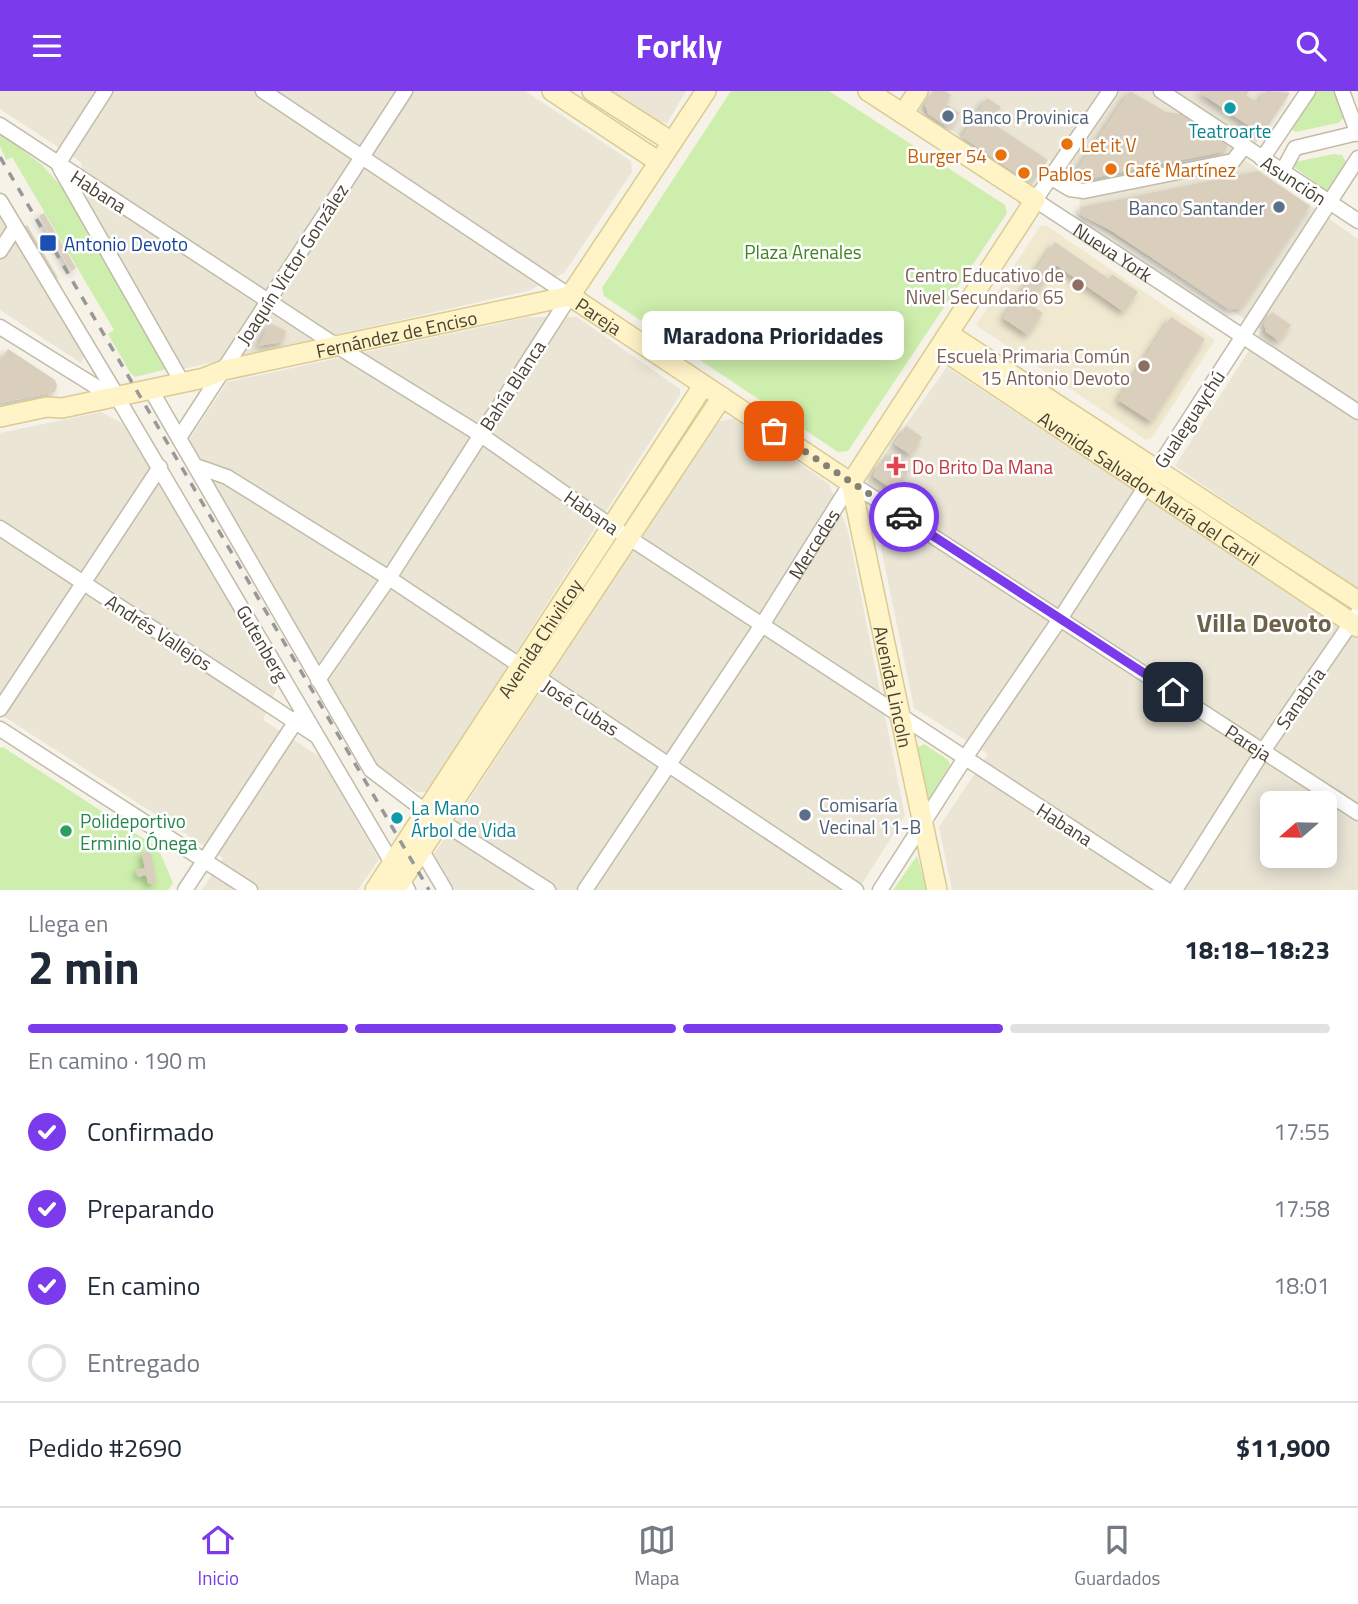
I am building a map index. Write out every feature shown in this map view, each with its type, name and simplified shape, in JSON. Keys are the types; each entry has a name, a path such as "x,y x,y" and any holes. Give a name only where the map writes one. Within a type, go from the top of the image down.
{"street":[{"path":"105,91 58,164 178,376"},
{"name":"Pareja","path":"263,91 703,386 1358,813"},
{"name":"Joaquín Victor González","path":"179,438 405,91"},
{"path":"552,91 659,162"},
{"path":"592,91 672,142"},
{"name":"Bahía Blanca","path":"318,680 389,578 570,296 706,91"},
{"name":"Nueva York","path":"868,91 897,103 1035,200 1358,412"},
{"path":"897,103 918,91"},
{"name":"Mercedes","path":"585,890 762,625 1050,177 1110,91"},
{"name":"Asunción","path":"1161,91 1358,221"},
{"path":"1262,159 1308,91"},
{"path":"1282,171 1295,148 1358,133 1342,91"},
{"name":"Habana","path":"0,125 337,346 481,435 611,526 1167,890"},
{"path":"1050,177 1070,190 1084,191 1233,160 1244,147"},
{"name":"Gualeguaychú","path":"880,890 965,758 1060,619 1358,158"},
{"name":"Gutenberg","path":"0,201 111,392 160,467 300,716"},
{"path":"0,251 15,228"},
{"name":"Fernández de Enciso","path":"0,417 47,407 60,400 111,392 178,376 224,370 570,296"},
{"path":"0,327 111,392"},
{"name":"Avenida Salvador María del Carril","path":"944,341 1151,477 1356,621"},
{"name":"Fernández de Enciso","path":"111,392 151,390 204,378 224,370"},
{"name":"Avenida Chivilcoy","path":"402,887 422,851 433,816 520,666 703,386"},
{"name":"Gutenberg","path":"151,390 318,680 378,778 433,816"},
{"name":"Avenida Chivilcoy","path":"375,890 391,863 433,816 537,677 722,397"},
{"name":"José Cubas","path":"196,466 228,477 389,578 856,890"},
{"path":"0,709 160,467"},
{"name":"Avenida Salvador María del Carril","path":"1151,477 1358,601"},
{"name":"Avenida Lincoln","path":"851,483 937,890"},
{"name":"Andrés Vallejos","path":"0,528 84,584 300,716 317,737 391,863"},
{"name":"Sanabria","path":"1175,890 1263,751 1356,621"},
{"path":"185,890 300,716"},
{"path":"0,729 250,890"},
{"path":"433,816 548,890"},
{"path":"422,851 445,890"},
{"path":"391,863 402,887"}],"shaded area":[{"path":"0,91 525,91 631,161 632,172 564,273 528,291 183,369 89,207 81,162 0,109"},
{"path":"610,91 686,91 667,123 658,122"},
{"path":"932,91 1289,91 1245,160 1358,239 1358,590 1175,466 1262,330 1080,214 1079,182 1048,159 1031,182 920,110"},
{"path":"0,213 84,357 81,363 0,310"},
{"path":"1040,226 1047,226 1215,340 1152,438 1146,440 976,325"},
{"path":"528,317 577,317 680,389 680,395 427,792 417,792 375,764 189,440 227,382"},
{"path":"947,367 1358,638 1358,890 952,890 939,827 988,754 914,708 867,479"},
{"path":"101,412 122,423 166,492 278,685 263,720 320,757 379,859 358,890 202,890 223,858 0,714 0,433"},
{"path":"735,418 829,484 848,531 905,816 858,890 455,890 434,854 716,422"}],"green space":[{"name":"Plaza Arenales","path":"731,91 829,91 1005,205 1007,213 848,451 838,452 604,296 602,288"},
{"path":"1313,91 1336,91 1344,118 1338,123 1295,132 1290,128"},
{"path":"0,133 42,165 62,187 167,369 135,377 131,374 108,334 114,330 12,157 6,160 0,146"},
{"path":"1334,154 1342,155 1347,164 1328,192 1293,166 1295,162"},
{"path":"924,744 948,760 950,765 928,800 924,797 917,748"},
{"name":"Polideportivo Erminio Ónega","path":"3,747 158,848 173,883 168,890 0,890 0,748"},
{"path":"917,856 927,890 893,890"}],"building":[{"path":"933,91 945,91 951,95 946,104 960,113 950,129 928,114 925,104"},
{"path":"1130,91 1166,112 1187,115 1228,143 1226,151 1078,181 1074,174"},
{"path":"1198,91 1249,91 1246,95 1258,103 1266,91 1290,93 1262,135"},
{"path":"987,98 1001,107 991,122 1048,160 1032,184 962,137"},
{"path":"1258,171 1310,206 1241,308 1230,310 1110,230 1079,214 1082,207"},
{"path":"44,213 76,268 71,271 39,216"},
{"path":"27,225 58,278 53,281 22,228"},
{"path":"1055,242 1109,279 1112,274 1138,292 1124,312 1056,265 1030,304 1043,313 1028,335 1003,318"},
{"path":"1272,312 1291,325 1279,341 1266,332 1264,324"},
{"path":"1171,317 1205,339 1152,422 1118,400"},
{"path":"270,323 286,331 283,342 258,346"},
{"path":"8,349 55,380 55,392 0,403 0,361"},
{"path":"906,426 922,437 911,455 894,444"},
{"path":"891,452 909,463 906,468 909,470 896,492 873,476 879,462 883,465"},
{"path":"147,851 151,853 156,880 154,885 148,883 146,875 138,877 136,870 145,868 142,855"}],"railway":[{"path":"0,157 429,890"}],"way so far":[{"path":"774,431 904,517"}],"place":[{"name":"Teatroarte","path":"1230,108"},
{"name":"Banco Provinica","path":"948,116"},
{"name":"Let it V","path":"1067,144"},
{"name":"Burger 54","path":"1001,155"},
{"name":"Café Martínez","path":"1111,169"},
{"name":"Pablos","path":"1024,173"},
{"name":"Banco Santander","path":"1279,207"},
{"name":"Antonio Devoto","path":"48,243"},
{"name":"Centro Educativo de Nivel Secundario 65","path":"1078,285"},
{"name":"Escuela Primaria Común 15 Antonio Devoto","path":"1144,366"},
{"name":"Maradona Prioridades","path":"774,431"},
{"name":"Do Brito Da Mana","path":"896,466"},
{"name":"Comisaría Vecinal 11-B","path":"805,815"},
{"name":"La Mano Árbol de Vida","path":"397,818"},
{"name":"Polideportivo Erminio Ónega","path":"66,831"}],"district":[{"name":"Villa Devoto","path":"1264,622"}],"route":[{"path":"904,517 1173,692"}]}
